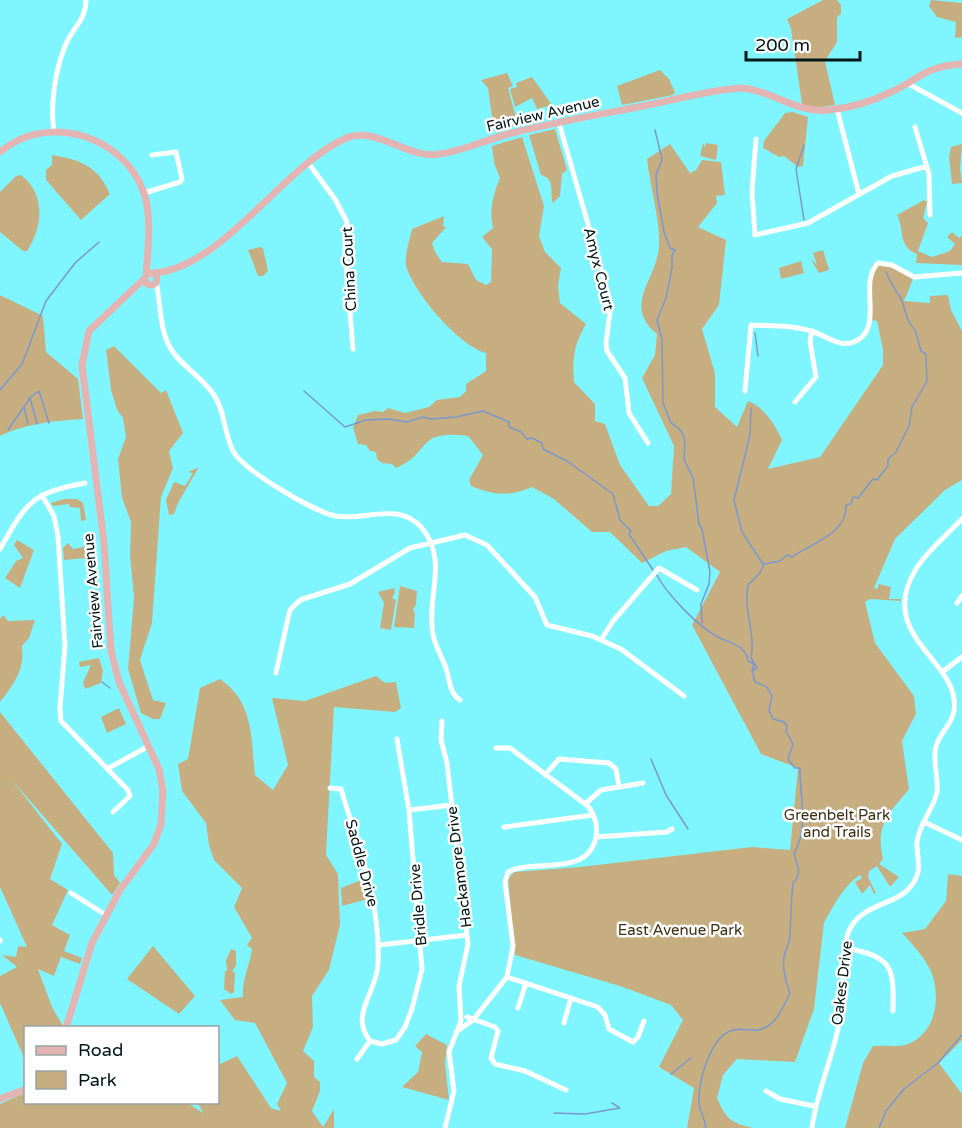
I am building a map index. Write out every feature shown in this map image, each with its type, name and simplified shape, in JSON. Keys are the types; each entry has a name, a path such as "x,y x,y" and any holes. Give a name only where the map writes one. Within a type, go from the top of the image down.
{"main road":[{"name":"Fairview Avenue","path":"67,1026 85,963 106,915 120,890 154,844 160,824 163,791 159,769 119,682 111,651 104,543 82,365 89,331 96,322 137,288 213,246 309,164 341,141 359,135 372,136 412,152 438,154 559,123 741,88 764,91 801,108 818,111 837,109 884,95 934,67 962,64"},
{"path":"0,152 28,136 54,131 86,136 116,152 136,177 144,193 148,216 147,258 151,279"},
{"path":"0,1099 24,1090"}],"street":[{"path":"54,131 52,116 61,61 65,45 83,19 86,0"},
{"path":"907,83 962,113"},
{"path":"837,109 860,194"},
{"name":"Amyx Court","path":"559,123 611,304 607,351 625,378 629,413 648,443"},
{"path":"915,127 927,166 930,215"},
{"path":"756,139 752,191 755,235 808,223 892,176 927,166"},
{"path":"144,193 180,182 182,178 176,152 152,155"},
{"name":"China Court","path":"309,164 335,199 347,222 345,250 353,349"},
{"path":"745,391 752,325 812,331 842,344 857,341 870,324 870,279 878,263 892,266 914,277 962,273"},
{"path":"151,279 158,294 163,331 170,348 213,393 221,409 230,443 236,456 248,469 320,511 334,516 350,518 396,513 404,515 421,528 430,541 436,566 432,635 452,692 460,700"},
{"path":"795,402 816,377 810,341 812,331"},
{"path":"0,549 21,513 42,495 58,488 85,483"},
{"path":"42,495 54,516 58,536 65,646 61,721 128,790 130,796 113,812"},
{"name":"Oakes Drive","path":"812,1128 814,1106 841,1015 848,933 856,921 870,908 897,899 916,878 919,865 917,843 936,793 936,747 955,709 954,693 942,672 917,643 909,628 906,615 908,588 916,568 962,519"},
{"path":"276,673 290,610 300,600 350,584 410,548 430,541 465,535 481,541 535,597 547,625 601,640 621,649 684,696"},
{"path":"601,640 613,621 658,568 697,590"},
{"path":"957,603 962,596"},
{"path":"942,672 962,657"},
{"name":"Hackamore Drive","path":"442,721 441,740 452,805 467,935 466,960 459,986 467,1017 456,1032 449,1052 454,1091 452,1108 445,1128"},
{"name":"Bridle Drive","path":"370,1041 382,1044 396,1040 405,1027 420,979 422,940 409,810 397,739"},
{"path":"107,769 149,746"},
{"path":"456,1032 467,1017 478,1013 507,977 513,946 505,882 508,872 577,861 591,850 596,837 593,815 585,804 510,748 496,748"},
{"path":"545,775 559,759 609,763 616,769 619,786"},
{"path":"585,804 601,790 643,783"},
{"name":"Saddle Drive","path":"330,788 341,789 370,883 379,945 375,984 360,1018 362,1030 370,1041"},
{"path":"409,810 452,805"},
{"path":"504,826 593,815"},
{"path":"924,822 962,840"},
{"path":"596,837 621,837 668,832 672,829"},
{"path":"71,893 106,915"},
{"path":"379,945 467,935"},
{"path":"846,948 869,953 884,962 894,977 893,1011"},
{"path":"507,977 598,1007 605,1015 609,1029 633,1042 638,1037 644,1021"},
{"path":"518,1008 525,983"},
{"path":"564,1023 571,998"},
{"path":"467,1017 495,1027 498,1031 491,1058 495,1064 521,1069 566,1090"},
{"path":"357,1059 370,1041"},
{"path":"766,1091 780,1099 814,1106"}],"green space":[{"path":"823,0 837,0 841,5 841,14 837,17 837,42 825,61 835,105 813,108 802,104 791,29 787,19"},
{"path":"931,0 962,3 962,37 955,38 956,22 937,17 929,6"},
{"path":"660,70 669,79 675,92 673,95 622,105 617,86"},
{"path":"507,73 513,86 508,88 518,125 494,131 488,88 481,80"},
{"path":"532,77 552,105 537,109 532,98 515,107 510,89 517,87 516,83"},
{"path":"793,112 808,117 803,166 798,167 784,156 779,157 763,148 764,141 785,113"},
{"path":"555,129 567,170 562,174 560,196 553,203 549,180 541,175 529,135"},
{"path":"522,137 544,206 539,236 545,252 561,268 558,286 560,303 586,324 575,352 574,382 595,404 595,421 605,424 620,465 649,506 658,506 671,494 674,446 642,378 655,355 657,334 642,313 644,291 657,258 659,246 658,225 647,159 670,144 690,173 696,170 702,160 721,162 725,195 716,196 717,203 698,227 726,240 719,305 702,329 715,373 715,407 737,427 748,401 764,412 782,440 768,469 820,457 883,365 883,350 877,321 871,320 870,279 873,264 881,263 914,277 904,301 930,303 930,296 948,295 951,310 962,331 962,480 945,490 895,539 874,588 877,589 879,584 891,587 889,599 901,599 901,601 870,599 865,602 875,643 914,696 916,714 902,741 909,789 890,813 882,828 881,837 883,859 879,864 899,877 890,887 877,866 869,871 868,877 876,893 874,894 870,885 862,894 855,882 862,878 860,875 844,890 831,910 824,923 814,1009 795,1062 737,1059 723,1075 717,1098 724,1111 734,1122 753,1128 687,1128 694,1088 659,1067 683,1020 671,1005 620,986 515,955 508,879 514,872 580,867 752,847 790,850 798,768 761,754 692,625 720,572 686,547 666,551 642,563 610,532 592,532 554,499 532,487 502,494 471,486 469,480 483,455 468,436 451,435 431,439 415,456 396,468 392,464 382,463 377,459 376,452 370,451 366,445 358,444 353,428 358,415 375,411 383,412 388,408 405,413 429,407 437,400 460,397 466,391 466,384 486,371 486,353 475,348 451,330 418,290 406,266 406,253 412,229 444,216 443,226 446,227 432,243 442,262 468,264 476,280 486,285 491,282 492,249 482,237 493,228 492,203 500,178 494,163 492,146"},
{"path":"703,143 705,147 706,143 718,145 716,160 700,156"},
{"path":"962,144 960,169 962,183 952,184 949,157 951,147"},
{"path":"52,155 72,159 87,166 100,177 110,194 81,220 46,180 46,170 52,165"},
{"path":"21,175 35,192 39,211 36,232 27,251 23,251 0,232 0,192 16,176"},
{"path":"924,200 927,202 923,218 928,223 918,251 932,257 950,251 955,244 947,237 952,232 959,238 962,236 962,265 916,263 917,254 911,251 904,242 897,215"},
{"path":"263,248 268,271 263,276 258,276 248,250"},
{"path":"823,250 829,270 819,273 810,258 817,265 813,253"},
{"path":"801,261 804,273 781,279 779,268"},
{"path":"0,295 43,316 46,352 78,379 83,419 30,425 0,436"},
{"path":"114,346 161,393 166,390 183,433 169,451 173,468 161,497 152,623 140,660 153,700 166,703 160,719 153,719 141,713 128,669 134,598 130,555 131,522 122,498 118,459 126,437 123,418 117,410 111,390 106,350"},
{"path":"199,467 174,514 169,515 166,500 174,482 185,486 193,473 188,472"},
{"path":"64,499 77,499 83,503 86,520 81,521 80,508 70,507 69,504 53,506 51,503"},
{"path":"17,540 34,550 20,588 5,578 16,561 23,558 14,545"},
{"path":"68,543 73,549 89,546 87,558 64,560 63,548"},
{"path":"400,586 417,591 416,605 413,609 414,628 394,627"},
{"path":"394,588 395,593 392,598 396,600 391,630 380,628 384,603 378,592"},
{"path":"3,615 8,621 35,620 29,638 22,646 20,670 0,702 0,619"},
{"path":"99,658 103,671 101,683 85,689 83,682 91,665 80,667 79,662"},
{"path":"376,676 385,683 396,682 401,708 395,712 334,707 326,855 338,874 340,925 329,970 312,996 313,1027 303,1051 314,1061 314,1077 320,1082 320,1091 312,1111 323,1127 334,1109 334,1128 0,1128 0,1104 24,1093 24,1104 190,1104 203,1113 198,1104 219,1104 219,1065 237,1056 271,1108 281,1111 277,1104 287,1083 255,1023 235,1020 220,1000 243,997 243,985 252,949 247,945 252,938 234,907 242,888 214,860 206,823 182,791 178,764 188,759 200,688 220,679 231,688 245,710 251,734 255,775 273,790 288,765 272,698 305,701"},
{"path":"119,708 126,724 107,733 101,717"},
{"path":"0,712 113,853 114,875 120,883 112,895 11,779 62,844 50,879 68,890 52,925 70,935 64,951 82,958 80,964 61,957 54,976 38,969 52,1007 63,1026 24,1026 24,1058 0,1003 0,976 17,967 2,955 16,957 18,946 27,947 0,887"},
{"path":"948,874 962,876 962,1040 939,1063 962,1094 962,1128 845,1128 863,1063 873,1046 901,1046 915,1040 923,1034 933,1016 936,995 932,974 915,947 902,933 925,929 946,901"},
{"path":"364,879 368,899 342,906 341,888"},
{"path":"153,946 195,996 179,1014 127,979"},
{"path":"231,949 236,951 236,965 232,972 235,972 234,992 231,994 224,989 226,960"},
{"path":"426,1034 447,1045 445,1064 449,1100 402,1087 418,1072 422,1052 415,1046"}],"waterway":[{"path":"655,130 662,159 656,175 657,193 664,232 670,248 675,250 672,255 666,298 657,320 662,339 663,403 671,423 683,434 684,459 693,478 699,524 702,529 710,572 709,584 701,604 702,623"},
{"path":"804,145 796,169 804,220"},
{"path":"0,390 22,364 46,301 75,263 99,242"},
{"path":"752,671 757,668 751,658 748,585 760,573 764,564 780,561 787,555 792,557 826,537 841,524 846,505 851,504 853,497 858,498 873,479 877,480 888,466 888,459 896,452 909,426 912,407 927,381 926,354 921,351 915,330 886,272"},
{"path":"755,333 758,356"},
{"path":"29,398 39,391 49,423"},
{"path":"304,391 345,427 366,420 388,419 407,422 423,417 431,419 456,417 483,411 509,422 509,427 521,432 527,439 532,438 542,443 543,449 567,461 613,494 620,520 631,531 629,534 653,570"},
{"path":"28,424 24,407 30,398 37,424"},
{"path":"8,430 23,408"},
{"path":"751,408 750,435 734,500 742,532 763,564"},
{"path":"656,574 667,591 692,618 718,637 741,648 748,661 754,664 752,671 755,682 767,687 772,696 769,711 773,719 784,722 787,726 786,731 793,744 788,759 795,768 800,768 803,822 802,833 794,853 799,872 793,883 790,937 784,957 790,993 778,1016 769,1025 757,1030 737,1029 726,1033 713,1049 699,1092 699,1104 706,1128"},
{"path":"102,682 110,688"},
{"path":"651,759 666,795 688,829"},
{"path":"879,1128 886,1111 904,1089 938,1063 962,1035"},
{"path":"671,1074 691,1058"},
{"path":"554,1113 585,1114 620,1108 612,1103"}],"park label":[{"name":"Greenbelt Park and Trails","path":"837,824"},
{"name":"East Avenue Park","path":"680,930"}]}
